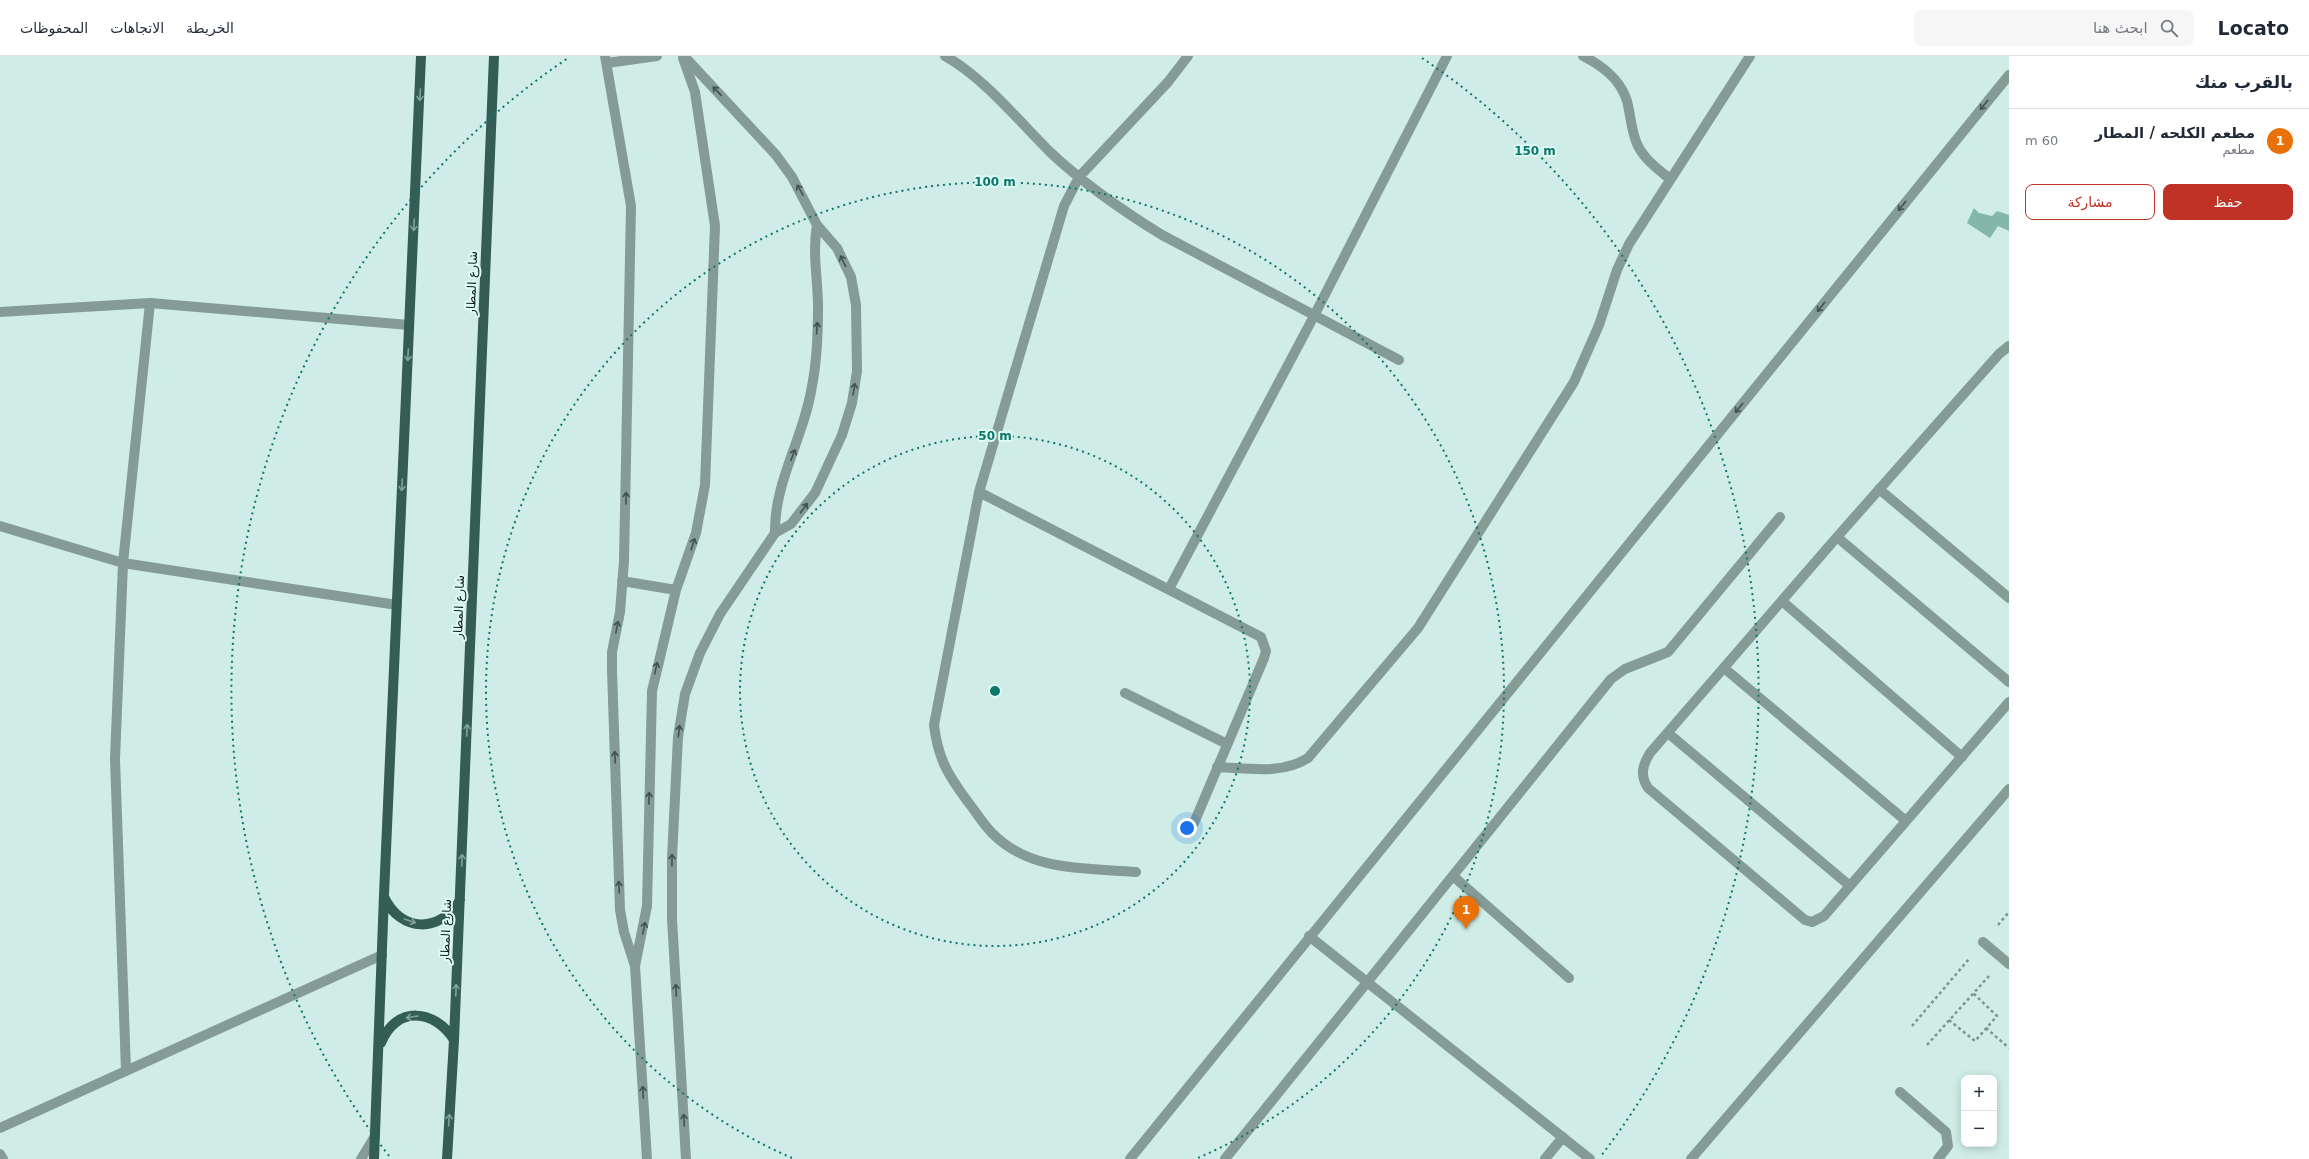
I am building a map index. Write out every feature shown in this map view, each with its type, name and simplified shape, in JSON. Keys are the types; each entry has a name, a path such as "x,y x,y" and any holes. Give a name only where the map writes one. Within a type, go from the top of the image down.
{"main road":[{"path":"374,1159 384,895 421,56"},
{"name":"شارع المطار","path":"447,1159 454,1040 494,56"},
{"path":"384,895 389,906 398,916 408,922 421,925 433,923 445,918 454,910 460,899"},
{"path":"379,1046 385,1033 394,1023 407,1016 422,1015 435,1019 447,1028 454,1040"}],"street":[{"path":"647,1159 635,966 621,920 612,670 612,652 620,612 622,581 631,206 606,60 657,56"},
{"path":"683,56 776,155 796,182 817,225 837,248 851,277 856,305 857,371 852,403 842,435 815,493 791,524 776,533 709,633 691,673 680,715 672,858 672,911 686,1159"},
{"path":"635,966 647,906 652,691 676,590 696,533 705,485 715,226 695,92 683,56"},
{"path":"945,56 968,72 1079,177 1106,198 1162,235 1399,360"},
{"path":"1136,872 1060,866 1041,863 1023,856 992,833 944,768 937,747 934,725 936,704 979,492 1064,206 1079,177 1168,82 1188,56"},
{"path":"1169,589 1314,316 1447,56"},
{"path":"1583,56 1595,59 1614,78 1622,89 1627,102 1634,136 1644,157 1670,180"},
{"path":"1217,767 1279,770 1290,768 1308,758 1418,628 1574,382 1599,325 1617,270 1629,244 1750,56"},
{"path":"1130,1159 1309,936 2009,75"},
{"path":"776,533 778,496 805,424 813,385 818,306 814,254 817,225"},
{"path":"126,1071 115,759 123,563 150,303"},
{"path":"0,312 150,303 410,325"},
{"path":"2009,346 1999,354 1837,536 1668,733 1646,761 1642,770 1643,780 1648,788 1805,920 1812,922 1824,916 2009,702"},
{"path":"1879,489 2009,598"},
{"path":"979,492 1255,633 1261,637 1265,643 1266,651 1264,658 1194,823"},
{"path":"1225,1159 1611,679 1625,669 1668,652 1780,517"},
{"path":"0,526 123,563 397,605"},
{"path":"1837,536 2009,682"},
{"path":"622,581 676,590"},
{"path":"1782,601 1962,757"},
{"path":"1724,668 1906,821"},
{"path":"1125,693 1227,744"},
{"path":"1668,733 1850,886"},
{"path":"1691,1159 2009,789"},
{"path":"1453,876 1569,978"},
{"path":"1309,936 1590,1159"},
{"path":"1984,942 2006,961"},
{"path":"0,1128 382,955"},
{"path":"1900,1092 1946,1132 1948,1146 1938,1159"},
{"path":"360,1159 375,1136"},
{"path":"1544,1159 1563,1137"},
{"path":"0,1154 3,1159"}],"path":[{"path":"1912,1026 2009,912"},
{"path":"1927,1045 1973,993 2006,961"},
{"path":"1949,1020 1974,1041 1997,1016 1973,993"},
{"path":"1986,1028 2009,1048"}],"building":[{"path":"1974,208 1979,213 1992,216 1997,211 2009,215 2009,231 1998,226 1990,238 1967,223"}],"place":[{"name":"مطعم الكلحه / المطار","path":"1466,929"}]}
